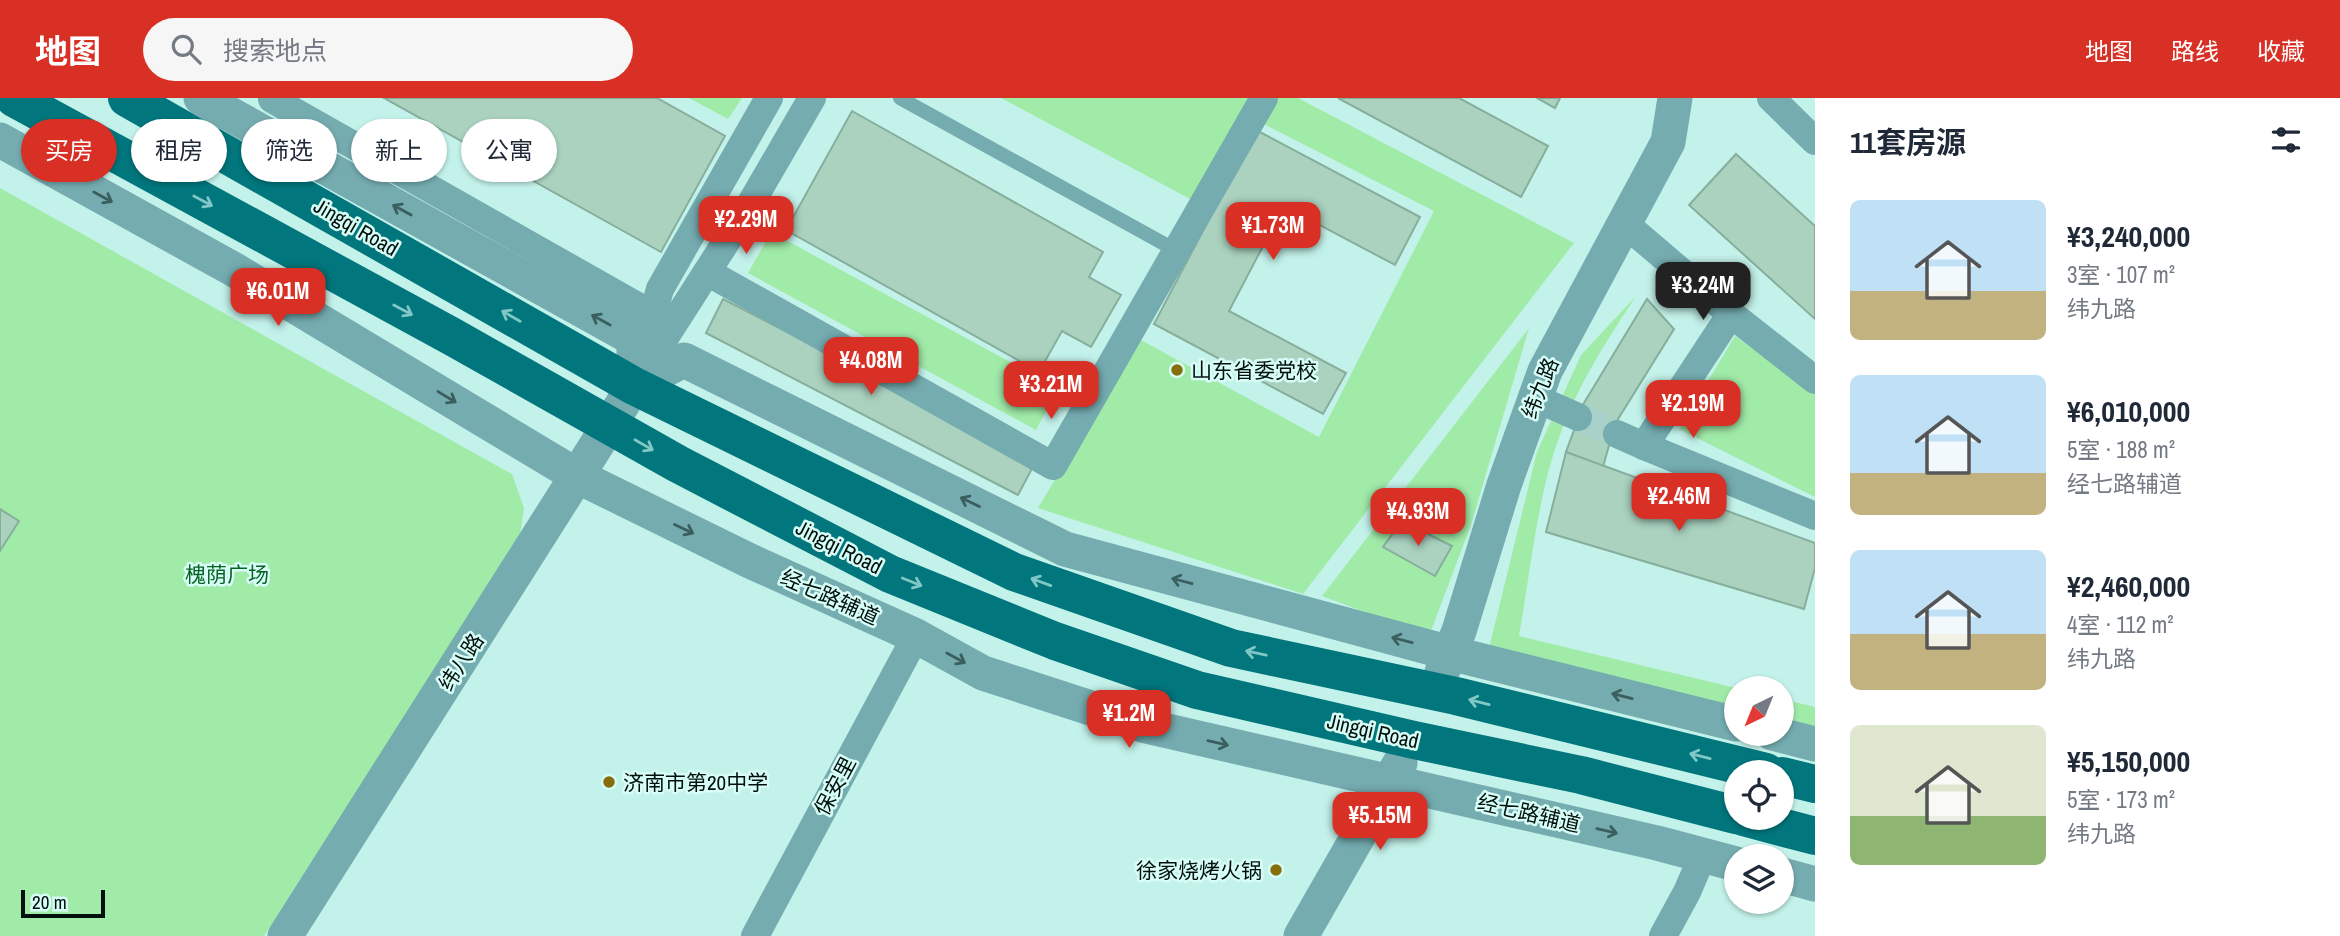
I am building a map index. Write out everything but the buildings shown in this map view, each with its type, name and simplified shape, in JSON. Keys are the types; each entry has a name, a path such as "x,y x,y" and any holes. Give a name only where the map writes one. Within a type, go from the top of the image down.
{"main road":[{"name":"Jingqi Road","path":"14,98 678,464 890,574 1055,641 1197,690 1581,775 1724,812"},
{"name":"Jingqi Road","path":"127,98 635,386 1014,572 1231,648 1434,692 1724,762"},
{"path":"1794,779 1815,784"},
{"path":"1792,830 1815,836"}],"street":[{"path":"201,98 241,120"},
{"path":"256,119 272,98 653,315"},
{"path":"635,386 660,289 769,98"},
{"path":"635,386 812,98"},
{"path":"707,272 1053,466 1264,98"},
{"name":"纬九路","path":"1434,692 1460,631 1504,485 1545,371 1668,142 1675,98"},
{"path":"1771,98 1815,141"},
{"name":"经七路辅道","path":"0,140 233,269 579,477 750,561 916,636 983,673 1146,726 1389,780 1720,860"},
{"path":"337,174 634,339 635,386"},
{"path":"1624,223 1731,314 1815,380"},
{"path":"1644,446 1731,314"},
{"path":"635,386 684,360 1065,549 1450,653 1724,721"},
{"name":"纬八路","path":"285,936 635,386"},
{"path":"1535,398 1578,416"},
{"path":"1617,434 1815,516"},
{"name":"保安里","path":"754,936 916,636"},
{"path":"1794,739 1815,744"},
{"path":"1301,936 1414,740"},
{"path":"1663,936 1687,892 1720,860"},
{"path":"1794,878 1815,884"}],"lane":[{"path":"900,98 1177,251"}],"green space":[{"path":"689,98 742,98 728,119"},
{"path":"1001,98 1298,98 1574,243 1303,594 1038,508 1139,339 1319,437 1434,211 1244,114 1192,200"},
{"name":"槐荫广场","path":"0,188 512,474 524,508 520,535 264,936 0,936"},
{"path":"771,232 1058,388 1036,430 748,273"},
{"path":"1636,296 1585,379 1561,432 1540,507 1519,636 1724,685 1724,710 1489,648 1537,452 1581,355"},
{"path":"1529,328 1471,525 1429,636 1322,596"},
{"path":"1735,336 1815,393 1815,497 1679,429"},
{"path":"1794,702 1815,707 1815,734 1794,728"}],"tunnel":[{"path":"1578,417 1617,434"}],"place":[{"name":"山东省委党校","path":"1177,370"},
{"name":"济南市第20中学","path":"609,782"},
{"name":"徐家烧烤火锅","path":"1276,870"}]}
